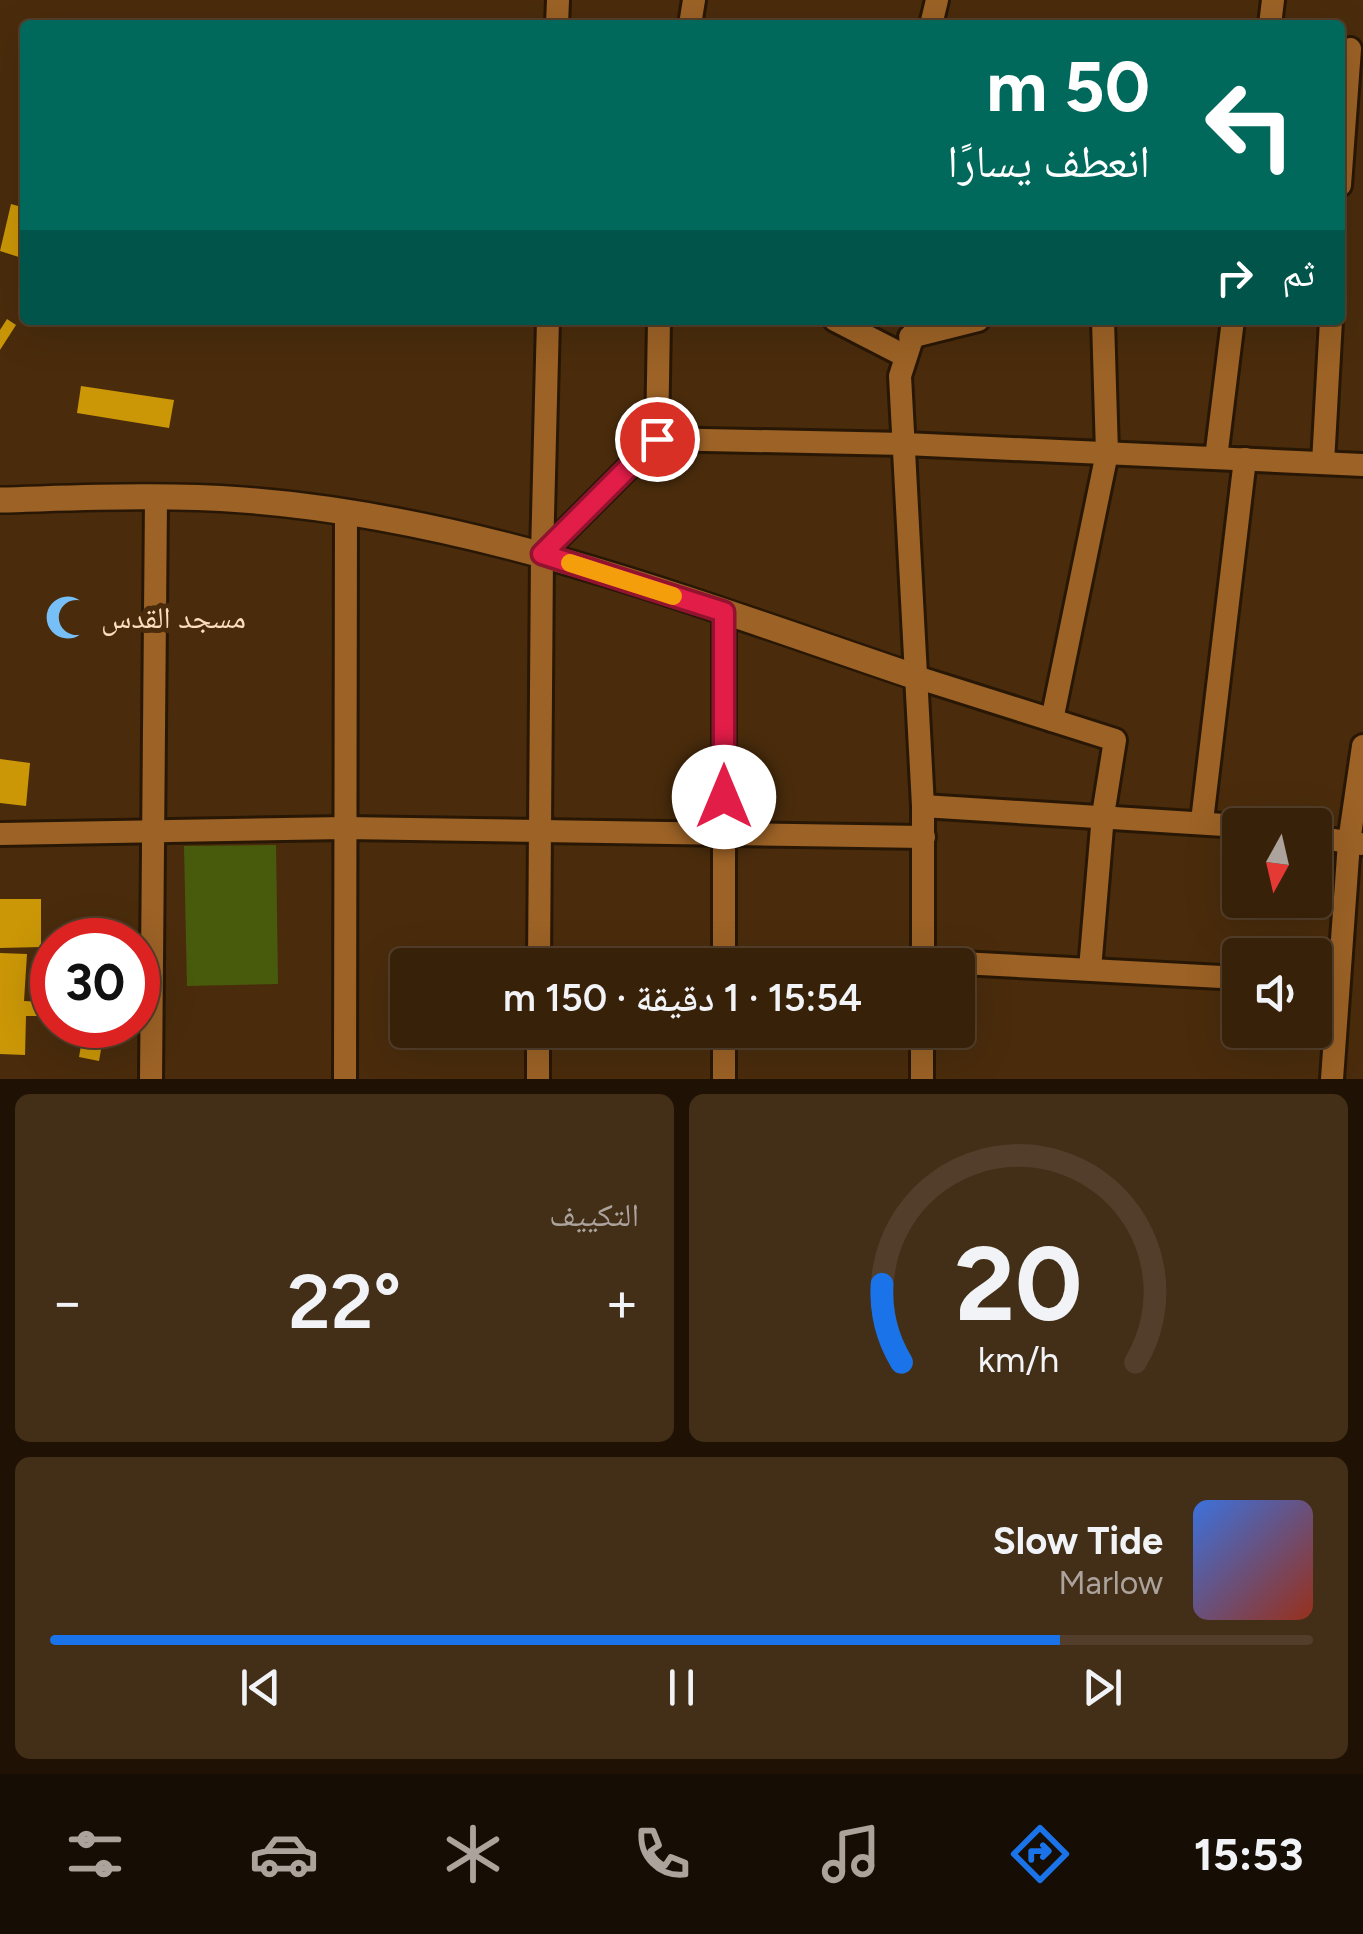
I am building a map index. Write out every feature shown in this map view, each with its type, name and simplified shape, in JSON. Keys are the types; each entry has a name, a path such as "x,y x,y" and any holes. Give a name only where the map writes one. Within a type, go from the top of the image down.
{"street":[{"path":"1345,118 1350,49"},
{"path":"539,948 548,325"},
{"path":"542,554 657,439 659,325"},
{"path":"856,325 911,338 959,325"},
{"path":"1052,720 1107,453 1103,325"},
{"path":"1216,458 1232,325"},
{"path":"1323,463 1331,325"},
{"path":"911,338 900,376 923,806 923,948"},
{"path":"657,439 905,444 1363,465"},
{"path":"1202,821 1244,460"},
{"path":"151,1079 156,499"},
{"path":"0,500 242,500 346,514 542,554 1115,740 1103,816 1090,969"},
{"path":"345,1079 346,514"},
{"path":"724,612 724,948"},
{"path":"1332,959 1356,844 1363,746"},
{"path":"923,806 1222,824"},
{"path":"0,834 346,828 924,837"},
{"path":"975,965 1222,977"},
{"path":"538,1048 538,1079"},
{"path":"724,1048 724,1079"},
{"path":"922,1048 922,1079"},
{"path":"1330,1048 1332,1079"}],"green space":[{"path":"276,845 278,984 187,986 184,846"}],"building":[{"path":"11,204 20,207 20,257 0,251"},
{"path":"7,319 16,325 0,350 0,330"},
{"path":"81,386 174,400 169,428 77,413"},
{"path":"0,759 30,763 26,806 0,803"},
{"path":"0,899 41,899 41,918 30,918 30,947 0,948"},
{"path":"0,953 27,954 24,1001 30,1001 30,1016 26,1016 25,1055 0,1054"},
{"path":"81,1048 101,1048 99,1061 79,1057"}],"slow traffic":[{"path":"570,563 673,596"}],"place":[{"name":"مسجد القدس","path":"68,617"}],"route":[{"path":"657,439 542,554 724,612 724,797"}]}
